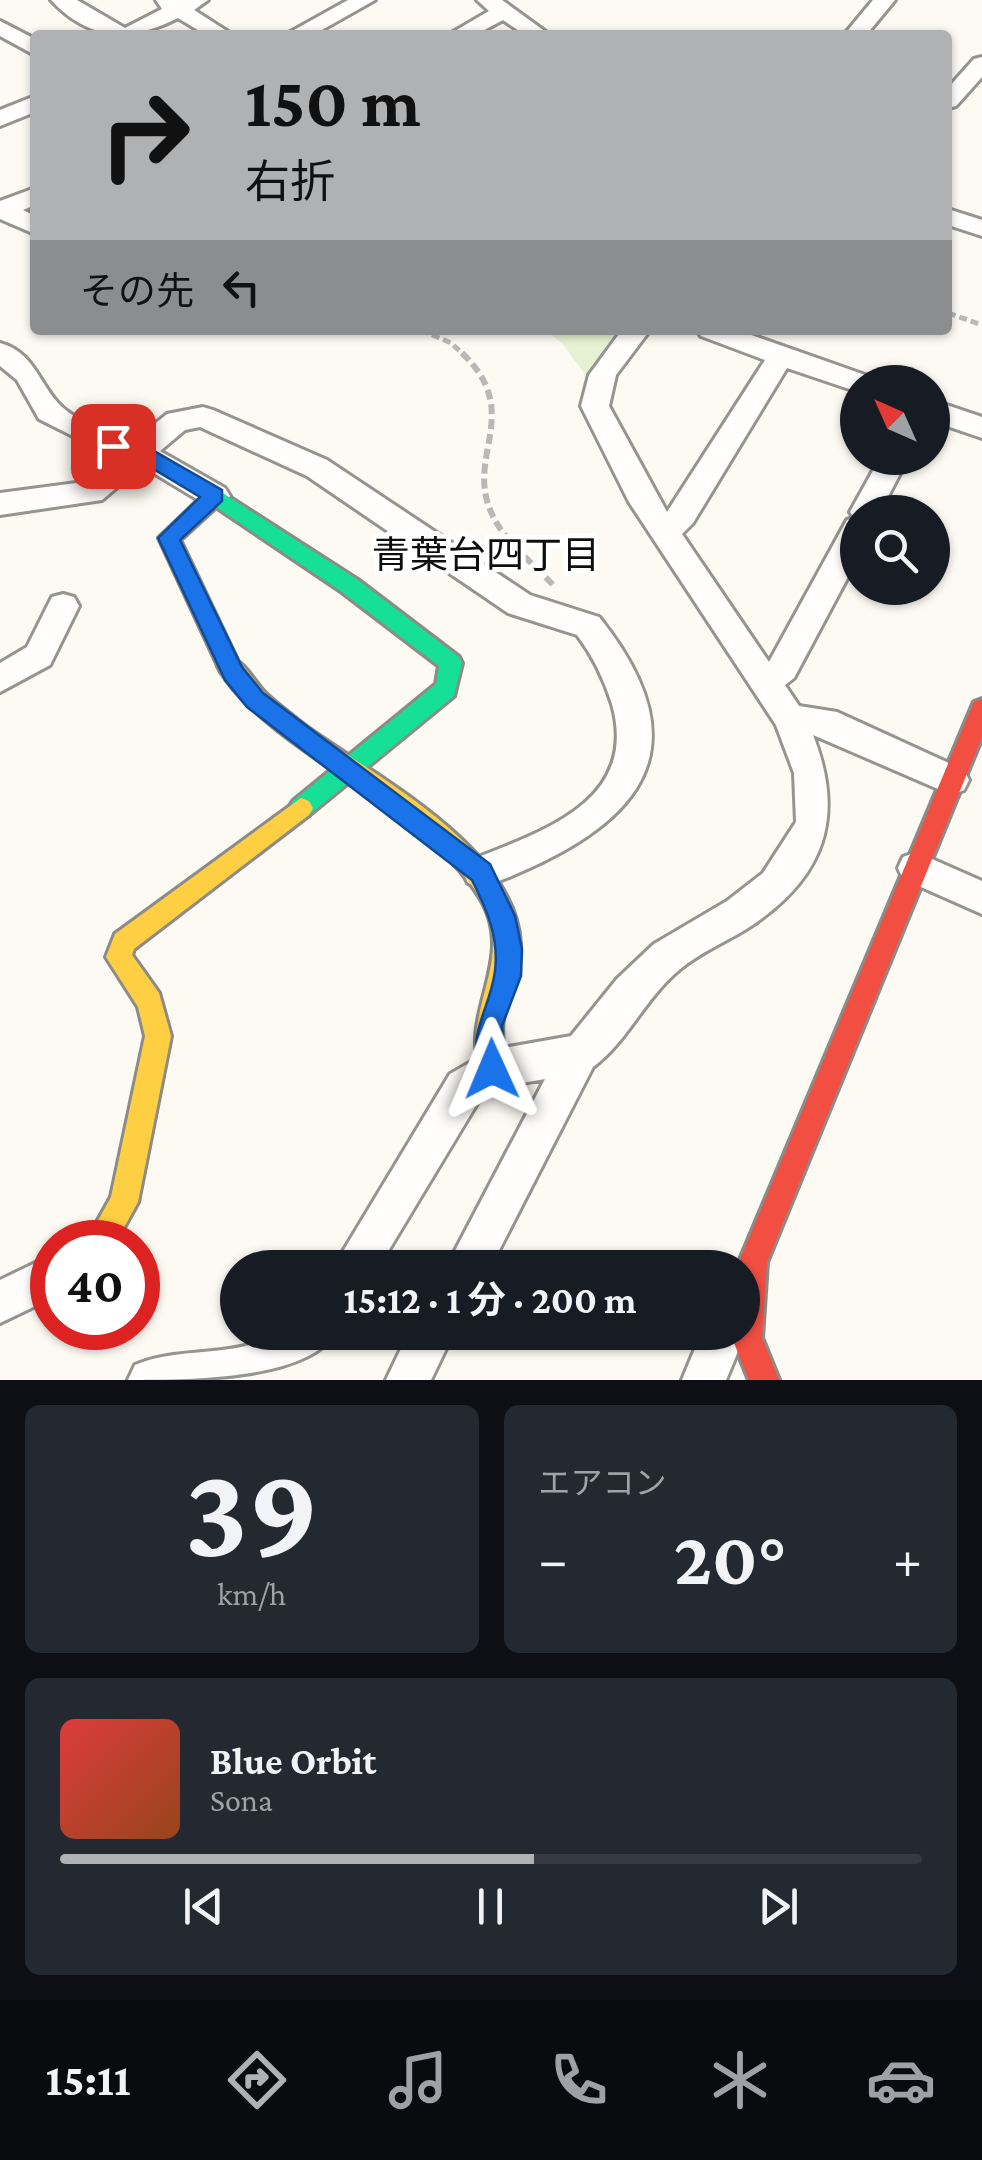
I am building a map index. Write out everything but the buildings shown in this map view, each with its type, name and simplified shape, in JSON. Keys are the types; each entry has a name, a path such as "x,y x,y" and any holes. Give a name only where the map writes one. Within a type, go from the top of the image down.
{"street":[{"path":"62,0 113,30"},
{"path":"306,30 364,0"},
{"path":"860,30 884,0"},
{"path":"137,30 179,3 215,30"},
{"path":"465,30 496,6 532,30"},
{"path":"2,31 30,45"},
{"path":"952,96 982,64"},
{"path":"0,119 30,104"},
{"path":"1,210 30,198"},
{"path":"1,210 30,224"},
{"path":"952,218 982,228"},
{"path":"476,1250 579,1054 594,1043 630,992 667,956 740,913 789,868 813,822 814,798 804,748 790,718 638,494 595,406 594,392 599,381 633,335"},
{"path":"724,335 840,377"},
{"path":"0,352 27,374 49,412 113,446 140,452 215,496 350,586 451,664 446,690 352,770 124,942 119,957 150,1002 158,1036 124,1202 113,1220"},
{"path":"665,532 683,516 781,356"},
{"path":"950,416 982,428"},
{"path":"0,504 92,492 177,421 190,417 242,432 316,468 519,604 576,620 598,638 630,703 636,746 627,780 610,805 590,822 481,872"},
{"path":"215,496 169,538 233,673 255,700 352,770 481,872 503,916 509,949 508,976 489,1026 492,1069"},
{"path":"766,682 783,669 840,562"},
{"path":"0,679 39,656 63,606"},
{"path":"758,1250 982,709"},
{"path":"790,718 825,722 952,780"},
{"path":"916,868 982,898"},
{"path":"365,1250 453,1100 492,1069 579,1054"},
{"path":"0,1302 30,1287"},
{"path":"150,1380 272,1373 300,1350"},
{"path":"408,1380 423,1350"},
{"path":"752,1350 764,1380"}],"path":[{"path":"952,315 982,325"},
{"path":"433,335 451,343 468,359 492,396 493,442 481,472 492,516 557,588 576,620"}],"green space":[{"path":"552,335 622,335 590,381"}],"traffic: fast":[{"path":"229,666 169,538 215,496 350,586 451,663 446,689 301,808"}],"traffic: slow":[{"path":"229,666 258,700 296,732 423,821 459,852 488,887 507,939 506,964 488,1029 492,1069"},
{"path":"113,1220 124,1202 158,1036 150,1002 119,957 124,942 301,808"}],"traffic: jam":[{"path":"764,1380 747,1338 753,1262 982,709"}],"district":[{"name":"青葉台四丁目","path":"486,555"}],"route":[{"path":"113,446 140,452 215,496 169,538 233,673 255,700 352,770 481,872 496,896 507,933 510,963 489,1026 492,1069"}]}
